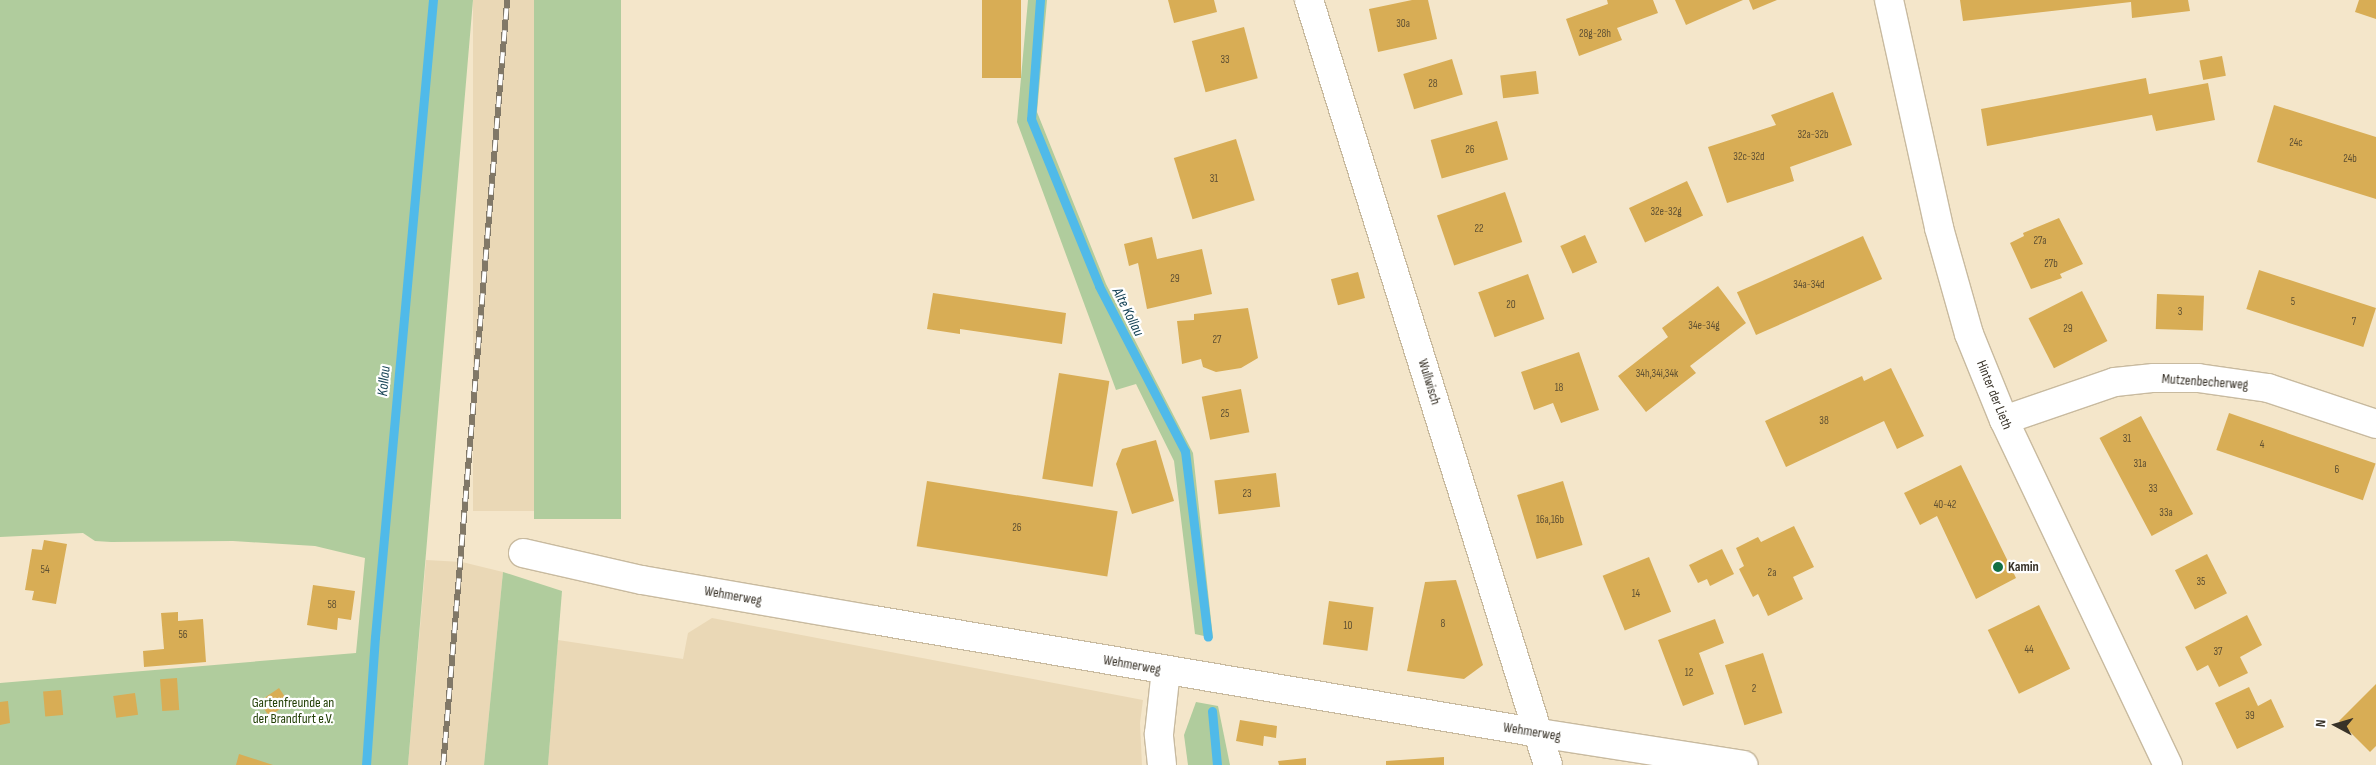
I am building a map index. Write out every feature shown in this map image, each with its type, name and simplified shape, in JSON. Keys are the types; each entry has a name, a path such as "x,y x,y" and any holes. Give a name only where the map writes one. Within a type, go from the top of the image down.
{"street":[{"name":"Wullwisch","path":"1309,0 1548,765"},
{"name":"Hinter der Lieth","path":"1889,0 1938,228 1970,334 2004,420 2168,765"},
{"name":"Mutzenbecherweg","path":"2004,420 2115,382 2163,378 2198,378 2277,390 2376,424"},
{"name":"Wehmerweg","path":"523,553 642,580 1539,733 1744,765"},
{"path":"1162,765 1159,726 1166,670"}],"shaded area":[{"path":"473,0 534,0 534,511 473,511"},
{"path":"426,560 462,562 503,572 484,765 408,765"},
{"path":"712,618 1143,700 1140,723 1142,765 548,765 558,640 683,659 688,633"}],"green space":[{"name":"Gartenfreunde an der Brandfurt e.V.","path":"0,0 473,0 408,765 0,765 0,683 356,653 365,558 315,546 233,541 111,542 95,541 83,533 0,537"},
{"path":"534,0 621,0 621,519 534,519"},
{"path":"1028,0 1047,0 1037,112 1106,284 1193,453 1213,638 1195,634 1174,461 1136,384 1116,390 1017,122"},
{"path":"503,572 562,591 548,765 484,765"},
{"path":"1196,702 1218,706 1230,765 1188,765 1184,735"}],"building":[{"path":"982,0 1021,0 1021,78 982,78"},
{"path":"1168,0 1214,0 1217,12 1174,23"},
{"path":"1412,0 1428,0 1437,39 1378,52 1369,9"},
{"path":"1607,0 1653,0 1658,13 1617,28 1622,40 1579,56 1566,19 1608,4"},
{"path":"1675,0 1743,0 1686,25"},
{"path":"1749,0 1777,0 1753,10"},
{"path":"1960,0 2188,0 2190,11 2132,18 2131,2 1963,21"},
{"path":"2359,0 2376,0 2376,19 2355,12"},
{"path":"1244,27 1258,78 1206,92 1192,41"},
{"path":"2222,56 2226,76 2203,80 2199,60"},
{"path":"1452,59 1463,94 1414,109 1403,74"},
{"path":"1536,71 1539,94 1503,98 1500,75"},
{"path":"2146,78 2149,94 2208,83 2215,120 2156,131 2152,115 1987,146 1981,109"},
{"path":"1833,92 1852,145 1790,167 1794,181 1727,203 1708,147 1776,125 1771,115"},
{"path":"2274,105 2376,137 2376,199 2257,162"},
{"path":"1497,121 1508,159 1442,178 1431,140"},
{"path":"1236,139 1255,200 1193,219 1174,158"},
{"path":"1687,181 1703,215 1645,242 1629,208"},
{"path":"1505,192 1522,242 1454,266 1437,215"},
{"path":"2059,218 2083,264 2060,274 2062,278 2031,289 2010,243 2024,236 2023,233"},
{"path":"1585,235 1597,262 1573,273 1560,246"},
{"path":"1863,236 1882,279 1756,335 1737,292"},
{"path":"1152,237 1157,259 1202,249 1212,294 1147,309 1138,263 1129,266 1124,244"},
{"path":"2259,270 2376,308 2363,347 2246,309"},
{"path":"1358,272 1365,298 1338,305 1331,279"},
{"path":"1528,274 1544,319 1495,337 1478,292"},
{"path":"1718,286 1746,323 1690,366 1696,373 1646,412 1618,376 1668,337 1662,328"},
{"path":"2082,291 2107,341 2054,368 2029,318"},
{"path":"933,293 1066,313 1062,344 960,329 960,334 927,329"},
{"path":"2157,294 2204,296 2203,331 2156,329"},
{"path":"1248,308 1258,358 1241,368 1216,372 1203,367 1201,359 1182,364 1177,321 1194,320 1194,314"},
{"path":"1579,352 1599,410 1561,423 1553,403 1534,410 1521,372"},
{"path":"1891,368 1924,436 1897,449 1884,421 1786,467 1765,421 1862,376 1864,381"},
{"path":"1059,373 1109,381 1093,487 1042,479"},
{"path":"1241,389 1249,432 1210,440 1202,397"},
{"path":"2229,413 2376,463 2363,500 2216,450"},
{"path":"2141,416 2193,514 2152,536 2100,438"},
{"path":"1156,440 1174,501 1132,514 1116,464 1122,449"},
{"path":"1961,465 2016,578 1976,599 1937,516 1920,525 1904,493"},
{"path":"1276,473 1280,507 1219,514 1214,481"},
{"path":"927,481 1118,511 1107,576 917,546"},
{"path":"1563,481 1583,545 1537,559 1517,495"},
{"path":"1794,526 1814,567 1793,577 1803,599 1768,616 1758,594 1753,597 1739,569 1744,566 1736,548 1758,537 1761,542"},
{"path":"44,540 67,544 56,604 32,600 34,591 25,590 32,549 42,550"},
{"path":"1722,549 1734,574 1710,586 1707,579 1698,583 1689,565"},
{"path":"2207,554 2227,593 2195,610 2175,570"},
{"path":"1649,557 1671,612 1625,630 1603,576"},
{"path":"1456,580 1483,665 1464,679 1407,671 1425,582"},
{"path":"313,585 355,591 351,620 338,618 337,630 307,625"},
{"path":"1329,601 1374,607 1367,651 1323,645"},
{"path":"2039,605 2070,669 2019,694 1988,630"},
{"path":"178,612 178,621 203,619 206,662 144,667 143,651 164,649 161,613"},
{"path":"2247,615 2262,645 2240,657 2248,673 2219,687 2208,665 2197,671 2185,647"},
{"path":"1715,619 1724,643 1699,653 1714,694 1683,706 1658,640"},
{"path":"1763,653 1782,713 1744,725 1725,665"},
{"path":"177,678 179,710 162,711 160,679"},
{"path":"2376,684 2376,746 2370,752 2339,721"},
{"path":"2249,687 2258,706 2271,699 2284,727 2237,749 2215,703"},
{"path":"279,688 289,703 269,716 259,701"},
{"path":"61,690 63,715 45,716 43,692"},
{"path":"135,693 138,715 116,718 113,696"},
{"path":"8,701 10,723 0,725 0,702"},
{"path":"1240,720 1277,726 1276,738 1264,736 1263,746 1236,741"},
{"path":"239,754 273,765 236,765"},
{"path":"1444,757 1444,765 1386,765 1386,761"},
{"path":"1306,758 1306,765 1279,765 1278,761"}],"waterway":[{"name":"Kollau","path":"366,765 375,637 433,0"},
{"name":"Alte Kollau","path":"1040,0 1031,119 1099,286 1185,451 1208,637"},
{"name":"Alte Kollau","path":"1212,711 1217,765"}],"railway":[{"path":"443,765 507,0"}],"place":[{"name":"Kamin","path":"1998,567"}]}
